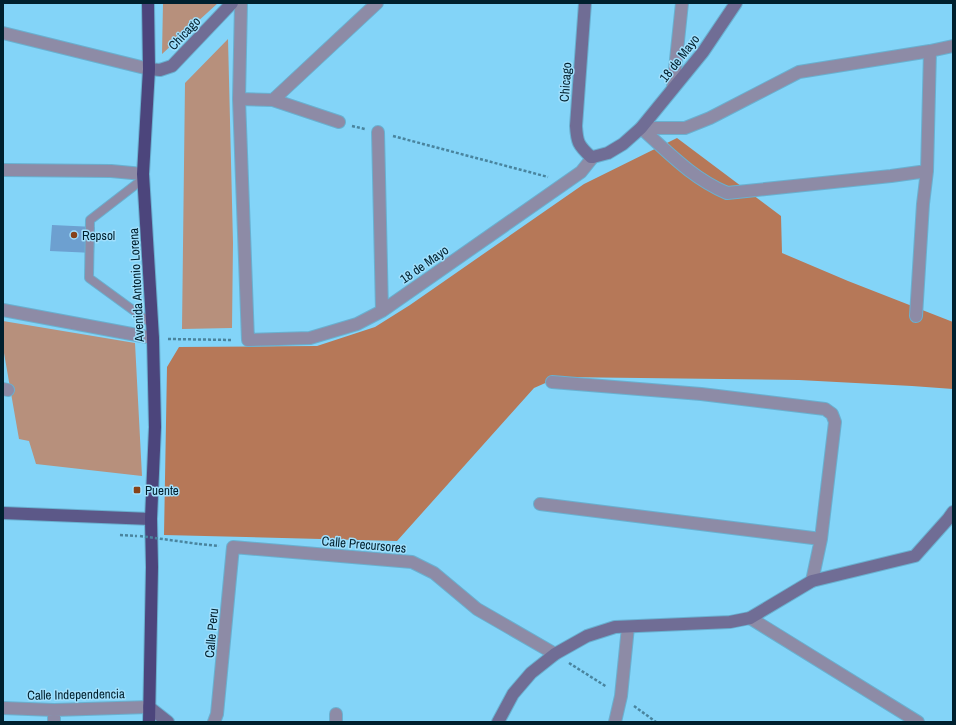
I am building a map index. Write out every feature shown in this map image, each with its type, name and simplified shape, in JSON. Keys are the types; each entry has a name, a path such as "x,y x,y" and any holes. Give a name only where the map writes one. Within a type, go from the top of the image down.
{"highway":[{"name":"Avenida Antonio Lorena","path":"148,3 149,69 143,176 153,338 155,427 151,519 152,566 149,722"}],"main road":[{"name":"Chicago","path":"149,69 160,70 172,66 232,3"},
{"name":"Chicago","path":"585,3 576,126 577,138 581,148 593,157"},
{"name":"18 de Mayo","path":"593,157 608,153 624,144 641,128 703,52 736,3"},
{"path":"498,722 513,694 531,673 555,654 586,636 615,628 730,622 750,618 812,581 914,556 953,512"},
{"path":"3,513 151,519"},
{"path":"149,707 168,722"}],"street":[{"path":"241,3 239,99 248,340"},
{"path":"273,100 377,3"},
{"path":"673,88 682,3"},
{"path":"3,33 149,69"},
{"path":"641,128 685,128 710,118 799,72 953,46"},
{"path":"916,316 923,204 927,170 930,51"},
{"path":"239,99 273,100 339,122"},
{"path":"641,128 690,172 711,186 727,193 891,176 927,170"},
{"path":"378,132 382,311"},
{"name":"18 de Mayo","path":"248,340 310,338 357,324 382,311 581,172 593,157"},
{"path":"3,170 112,171 143,176"},
{"path":"3,310 153,338"},
{"path":"552,382 701,394 825,409 832,414 835,422 821,539 812,581"},
{"path":"540,504 821,539"},
{"name":"Calle Precursores","path":"233,547 412,562 434,573 477,609 555,654"},
{"name":"Calle Peru","path":"214,722 217,714 233,547"},
{"path":"750,618 918,722"},
{"path":"615,722 621,696 628,627"},
{"name":"Calle Independencia","path":"3,708 54,710 149,707"},
{"path":"54,710 54,722"}],"lane":[{"path":"143,176 90,220 89,278 152,324"}],"path":[{"path":"353,126 566,182"},
{"path":"153,338 248,340"},
{"path":"140,536 199,544"}],"shaded area":[{"path":"163,3 218,3 162,54"},
{"path":"228,39 233,243 232,328 182,329 185,83"},
{"path":"677,138 781,216 782,253 848,281 953,322 953,389 799,380 559,377 534,388 397,541 164,535 167,367 179,347 317,346 375,327 410,305 584,184"},
{"path":"3,321 135,343 142,476 36,464 29,441 19,439 3,353"}],"building":[{"path":"52,225 95,227 94,253 50,251"}],"place":[{"name":"Repsol","path":"74,235"},
{"name":"Puente","path":"137,490"}]}
